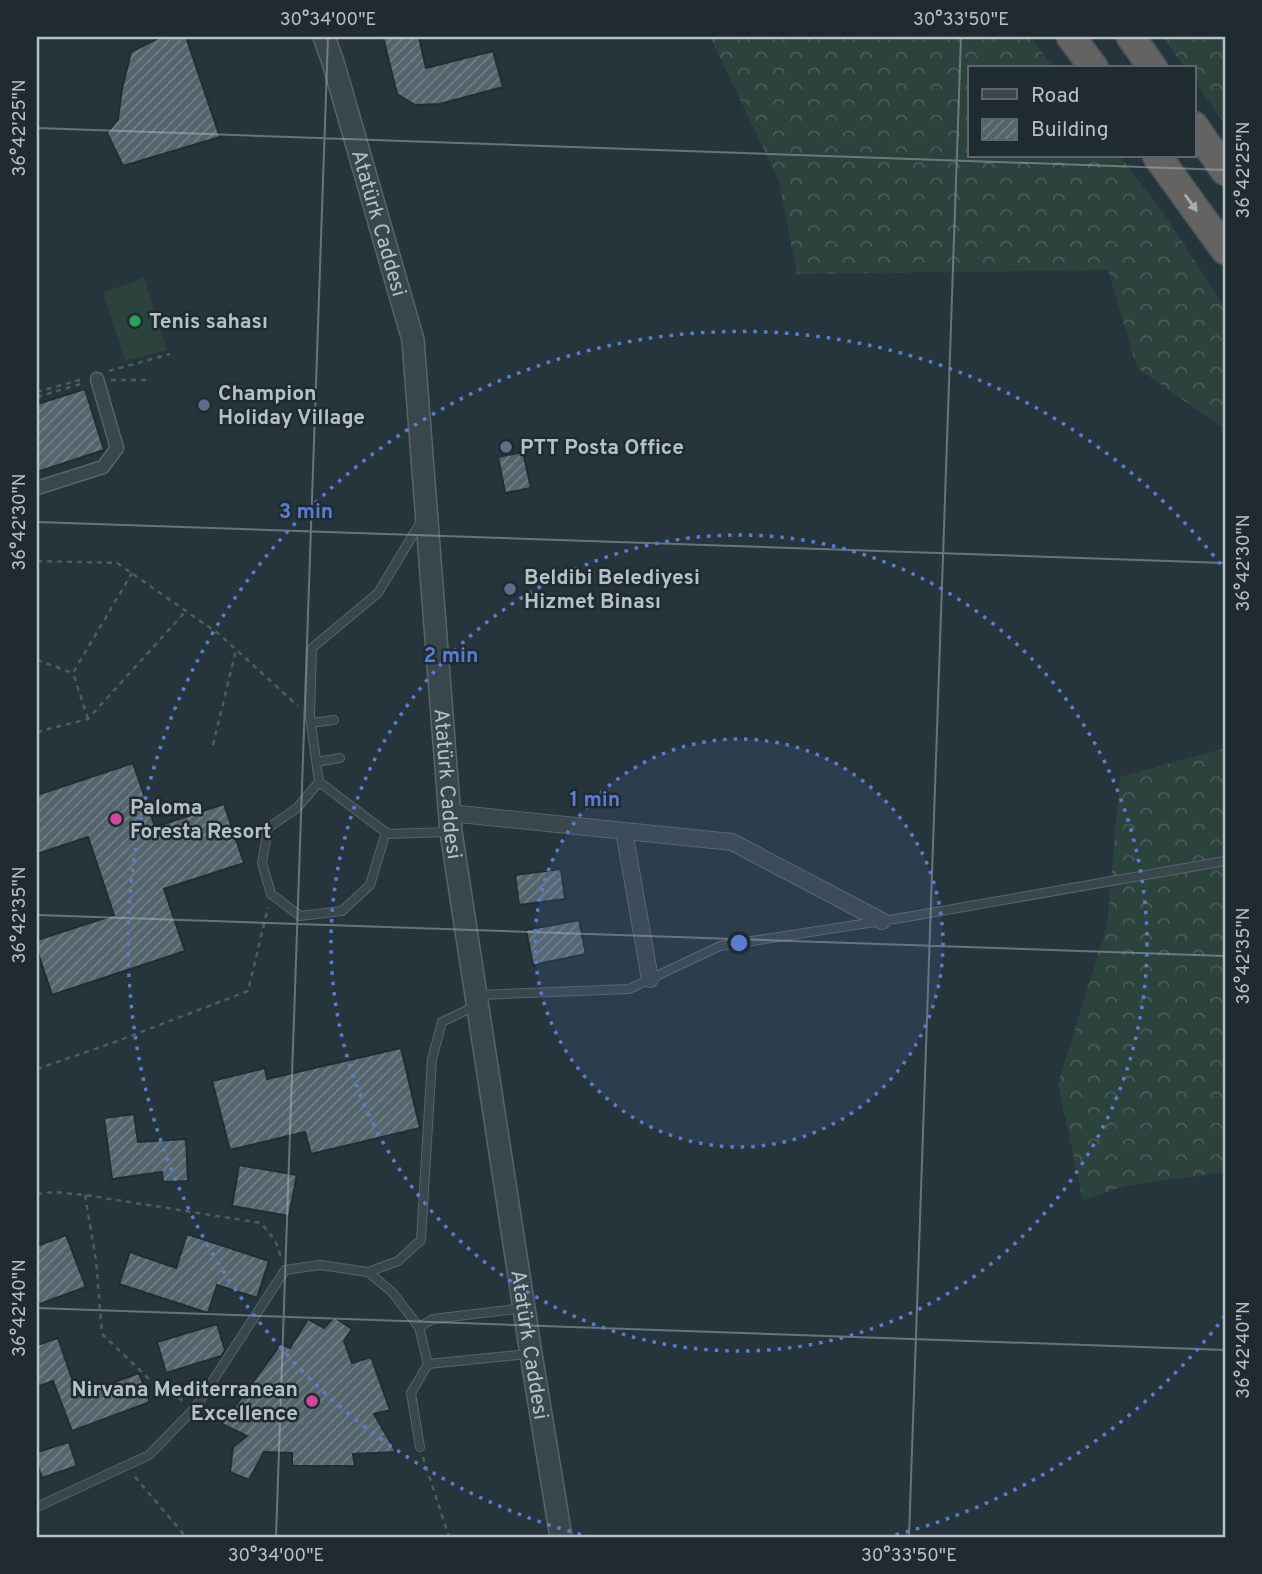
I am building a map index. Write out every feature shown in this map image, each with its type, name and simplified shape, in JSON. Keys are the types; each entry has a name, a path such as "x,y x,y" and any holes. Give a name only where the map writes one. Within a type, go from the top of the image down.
{"highway":[{"path":"1071,37 1093,66"},
{"path":"1131,37 1152,66"},
{"path":"1196,129 1225,171"},
{"path":"1158,158 1225,250"}],"street":[{"name":"Atatürk Caddesi","path":"324,37 413,340 450,823 561,1537"},
{"path":"37,488 103,467 117,447 97,379"},
{"path":"450,823 624,831 732,842 882,921"},
{"path":"624,831 650,979"}],"lane":[{"path":"386,832 370,885 342,911 300,916 271,894 262,863 268,828 297,808 319,782 311,720 312,648 378,593 427,511"},
{"path":"311,720 334,720"},
{"path":"317,762 340,758"},
{"path":"319,782 388,834 450,823"},
{"path":"37,1507 149,1455 195,1408 285,1270 320,1265 368,1272 398,1262 421,1240 432,1059 442,1022 476,1000 629,989 720,946 882,921 1225,861"},
{"path":"368,1272 392,1292 419,1327 428,1364 411,1393 420,1447"},
{"path":"419,1327 433,1319 524,1308"},
{"path":"428,1364 531,1354"}],"path":[{"path":"37,561 117,563 219,634 311,720"},
{"path":"88,719 73,673 132,573"},
{"path":"37,732 88,719 186,611"},
{"path":"213,745 236,650"},
{"path":"37,660 73,673"},
{"path":"37,1069 248,991 271,894"},
{"path":"37,1194 53,1192 85,1195 261,1223 275,1240 285,1270"},
{"path":"85,1195 96,1260 102,1334 148,1378 195,1408"},
{"path":"420,1447 449,1537"},
{"path":"126,1466 186,1537"}],"green space":[{"path":"710,37 1030,37 1052,66 968,66 968,158 1122,158 1169,221 1225,308 1225,429 1137,368 1108,270 797,274 779,181"},
{"path":"1163,37 1225,37 1225,124 1196,83 1196,66 1184,66"},
{"name":"Tenis sahası","path":"144,278 167,350 125,361 103,292"},
{"path":"1225,748 1225,1172 1125,1186 1083,1200 1058,1084 1107,925 1120,777"}],"building":[{"path":"160,37 186,37 220,137 123,166 107,133 118,119 131,52"},
{"path":"383,37 419,37 426,68 493,51 503,87 440,104 415,105 397,94"},
{"path":"85,389 104,450 37,472 37,404"},
{"path":"523,452 531,488 505,493 498,457"},
{"path":"133,763 155,827 224,804 244,863 164,889 185,951 52,995 37,950 37,940 114,915 88,837 37,854 37,795"},
{"path":"561,869 565,899 519,905 515,875"},
{"path":"579,920 586,954 533,965 526,930"},
{"path":"401,1048 420,1128 311,1154 305,1132 230,1150 212,1081 265,1068 267,1079"},
{"path":"134,1114 138,1142 186,1139 188,1181 163,1182 162,1172 112,1179 104,1118"},
{"path":"239,1165 297,1175 289,1216 232,1206"},
{"path":"187,1234 269,1261 257,1298 217,1285 208,1313 119,1284 130,1252 176,1268"},
{"path":"66,1235 86,1287 37,1305 37,1246"},
{"path":"334,1317 352,1329 344,1341 352,1363 371,1357 390,1410 374,1414 396,1452 353,1454 355,1466 292,1466 292,1453 264,1452 249,1480 230,1472 233,1447 247,1436 222,1424 281,1344 290,1348 308,1319 324,1328"},
{"path":"217,1324 225,1350 221,1356 166,1373 157,1342"},
{"path":"58,1338 78,1396 139,1373 150,1402 72,1431 53,1381 37,1387 37,1345"},
{"path":"69,1442 77,1466 42,1478 37,1464 37,1452"}],"place":[{"name":"Tenis sahası","path":"135,321"},
{"name":"Champion Holiday Village","path":"204,405"},
{"name":"PTT Posta Office","path":"506,447"},
{"name":"Beldibi Belediyesi Hizmet Binası","path":"510,589"},
{"name":"Paloma Foresta Resort","path":"116,819"},
{"name":"Nirvana Mediterranean Excellence","path":"312,1401"}]}
